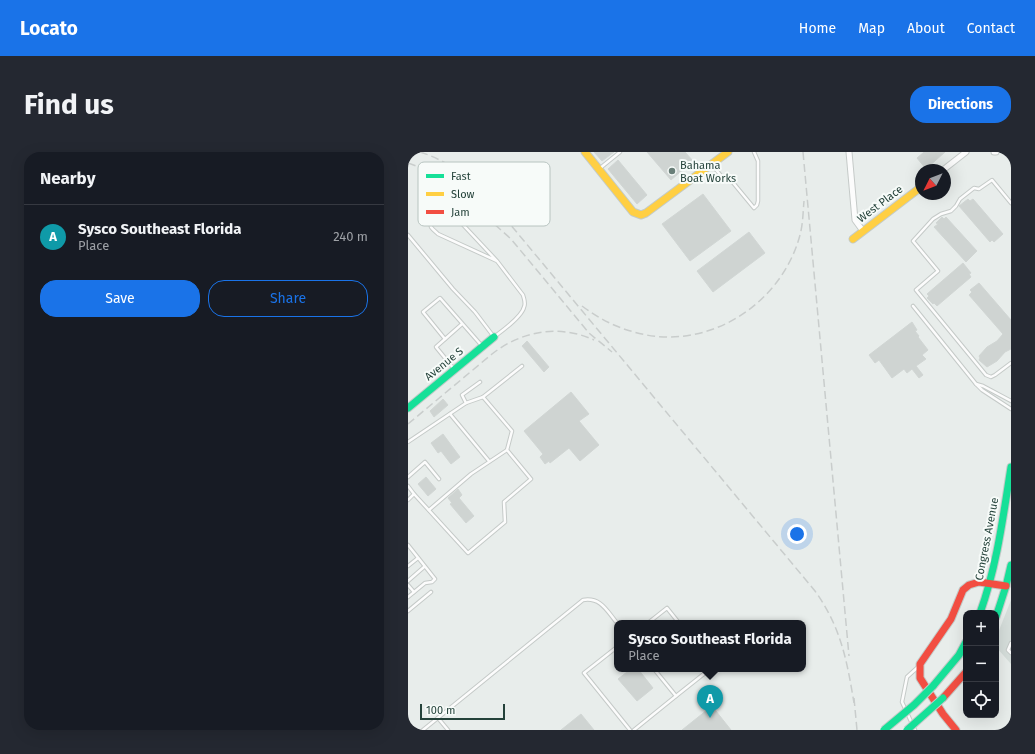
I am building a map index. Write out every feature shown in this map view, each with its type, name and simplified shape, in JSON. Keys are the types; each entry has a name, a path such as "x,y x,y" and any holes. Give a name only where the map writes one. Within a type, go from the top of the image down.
{"street":[{"path":"585,152 633,212 641,215 646,213 728,152"},
{"path":"848,152 855,220 863,231"},
{"path":"951,164 966,152"},
{"name":"West Place","path":"853,239 915,192"},
{"name":"Avenue S","path":"408,408 494,337"},
{"name":"Congress Avenue","path":"981,610 996,565 1011,467"},
{"path":"998,610 1011,565"},
{"path":"956,730 943,714 920,678 920,664 951,619 963,590 969,585 979,582 1006,586"},
{"path":"884,730 914,705 933,686 964,646"},
{"path":"907,730 943,698 963,675"}],"lane":[{"path":"598,169 620,152"},
{"path":"712,164 722,177 730,179 754,208 758,205 758,162 754,152"},
{"path":"1011,203 992,180 979,189 974,188 960,199 951,211 940,214 933,219 913,241 938,271 916,290 986,375 991,377 1011,363"},
{"path":"432,226 438,234 497,261"},
{"path":"408,235 434,267 475,312 494,337 521,313 524,308 525,301 523,294 497,261 464,226"},
{"path":"446,338 423,312 440,298 482,347"},
{"path":"913,306 976,384 982,390 1011,408"},
{"path":"454,370 436,347 462,324"},
{"path":"408,442 466,403 483,397 522,366"},
{"path":"466,403 462,395 480,382"},
{"path":"976,384 1011,400"},
{"path":"429,510 471,474 507,450 512,431 483,397"},
{"path":"450,414 489,461"},
{"path":"408,486 468,553 505,522 504,502 531,479 507,450"},
{"path":"408,477 425,462 439,479"},
{"path":"408,500 414,494"},
{"path":"408,545 435,579 432,582 425,582 408,597"},
{"path":"408,566 418,558"},
{"path":"408,581 424,567"},
{"path":"408,585 414,592"},
{"path":"408,611 431,592"},
{"path":"423,730 583,600 591,599 599,601 615,620"},
{"path":"652,620 666,608 676,620"},
{"path":"1011,643 1008,650 1011,653"},
{"path":"614,649 584,673 630,730"},
{"path":"915,730 902,702 907,677 920,664"},
{"path":"656,672 676,696"},
{"path":"634,730 706,672"},
{"path":"438,718 448,730"}],"shaded area":[{"path":"1011,600 1011,664 999,650 999,630"}],"building":[{"path":"594,152 614,152 602,161"},
{"name":"Bahama Boat Works","path":"647,152 685,152 693,161 671,180"},
{"path":"924,152 945,152 932,164 922,164 917,158"},
{"path":"618,160 647,195 637,204 608,169"},
{"path":"703,194 731,231 690,261 662,224"},
{"path":"968,199 970,201 973,199 1003,234 994,242 992,240 990,242 959,206"},
{"path":"942,217 944,219 946,217 977,251 966,262 934,227 938,224 936,223"},
{"path":"749,232 765,253 713,292 697,271"},
{"path":"963,263 971,273 969,274 971,277 937,306 934,303 933,304 927,298 929,296 927,294"},
{"path":"979,283 1011,320 1011,349 987,367 979,360 979,356 987,347 997,341 1003,334 969,295 972,292 970,290"},
{"path":"912,322 917,330 915,331 919,336 918,337 928,350 922,355 926,359 916,366 923,375 919,378 912,369 907,373 904,369 892,378 879,360 875,363 869,355"},
{"path":"527,341 549,367 544,372 522,346"},
{"path":"571,392 589,414 579,421 599,445 580,461 569,448 550,463 549,461 545,464 540,457 543,454 524,431"},
{"path":"443,399 448,405 434,417 430,411"},
{"path":"443,434 460,457 451,464 441,451 438,453 431,443"},
{"path":"426,477 436,489 428,496 418,484"},
{"path":"458,489 462,495 459,498 474,516 466,523 450,504 452,503 448,498"},
{"path":"627,672 640,672 653,688 637,701 618,679"},
{"path":"712,706 731,730 682,730"},
{"path":"581,714 594,730 561,730"}],"railway":[{"path":"420,152 443,162"},
{"path":"803,152 849,656"},
{"path":"408,163 418,167"},
{"path":"582,306 600,318 620,328 661,337 687,336 713,329 736,318 758,302 776,283 790,260 800,235 804,201"},
{"path":"497,226 511,239 589,333 612,352"},
{"path":"512,226 815,591 824,604 842,645 854,703"},
{"path":"408,424 492,354 515,340 528,335 554,331 568,332 594,340"},
{"path":"854,698 857,730"}],"traffic: fast":[{"path":"408,408 494,337"},
{"path":"981,610 995,559 1011,467"},
{"path":"998,610 1011,565"},
{"path":"933,686 959,655 964,646"},
{"path":"884,730 914,705 933,686"},
{"path":"907,730 943,698"}],"traffic: slow":[{"path":"585,152 633,212 641,215 646,213 728,152"},
{"path":"853,239 915,192"}],"traffic: jam":[{"path":"956,730 943,714 920,678 920,664 951,619 963,590 969,585 979,582 1006,586"},
{"path":"943,698 963,675"}],"place":[{"name":"Bahama Boat Works","path":"672,171"},
{"name":"Sysco Southeast Florida","path":"710,718"}]}
